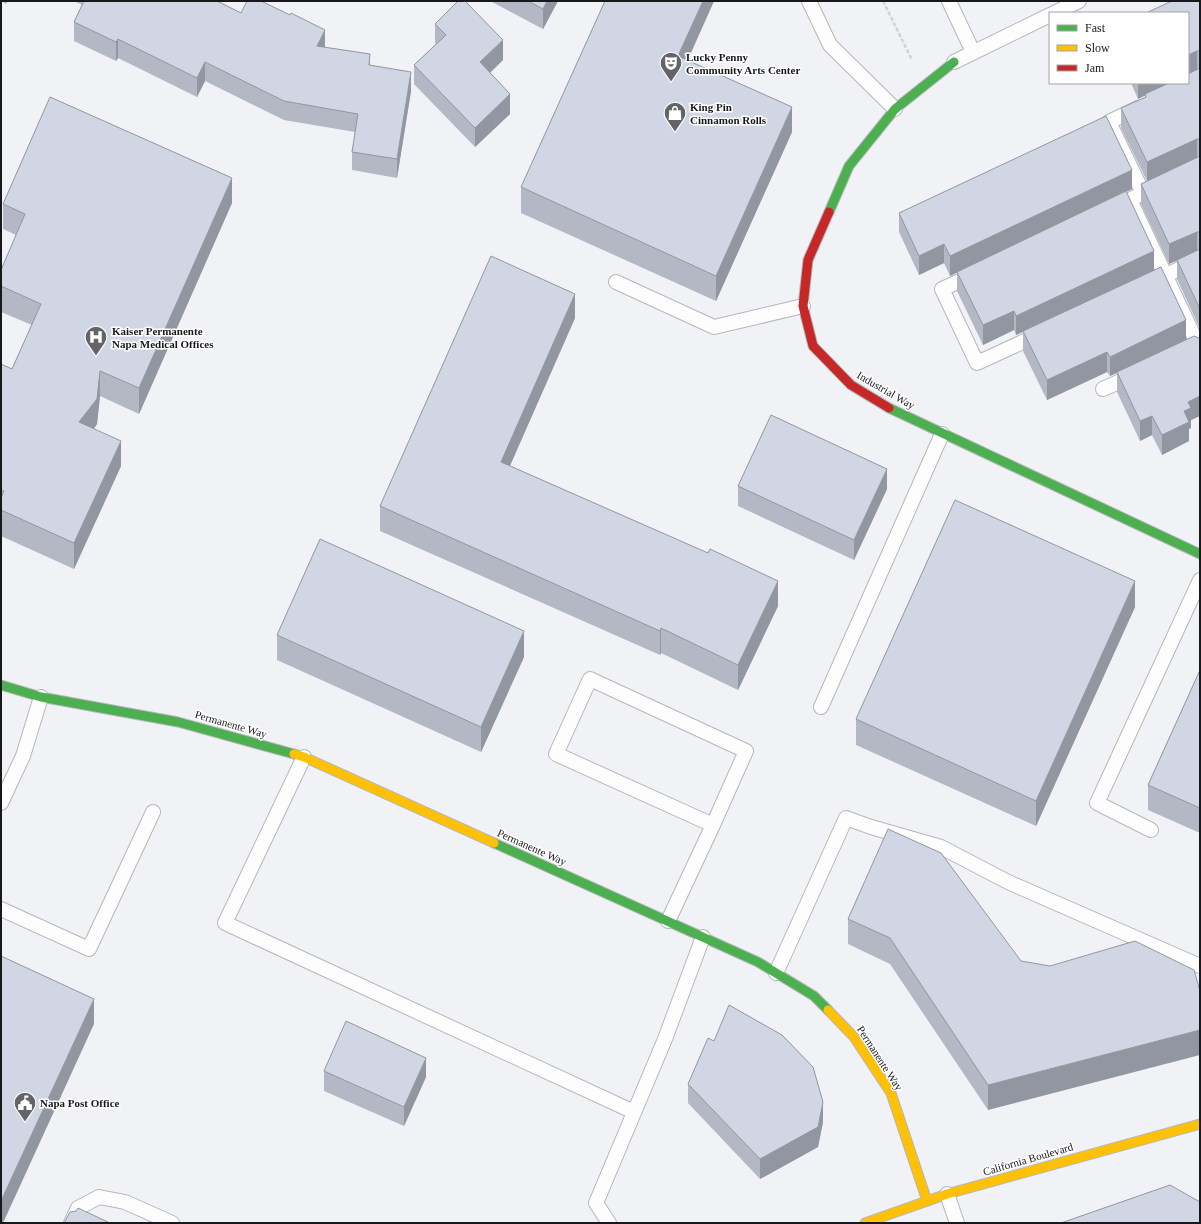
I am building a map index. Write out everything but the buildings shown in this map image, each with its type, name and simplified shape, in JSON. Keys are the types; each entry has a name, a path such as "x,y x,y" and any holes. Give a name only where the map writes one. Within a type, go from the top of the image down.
{"street":[{"name":"Industrial Way","path":"954,62 895,109 849,166 808,260 803,306 813,346 851,385 890,409 1200,554"},
{"name":"Permanente Way","path":"1,685 41,697 178,722 304,757 758,962 814,996 854,1036 892,1093 927,1201"},
{"name":"California Boulevard","path":"865,1223 947,1194 1200,1124"}],"lane":[{"path":"809,1 830,46 895,109"},
{"path":"949,1 973,52"},
{"path":"1056,12 1079,1"},
{"path":"954,62 1049,15"},
{"path":"1143,193 1109,122 1151,101"},
{"path":"1101,213 1172,180"},
{"path":"1130,200 1199,347 1184,351"},
{"path":"1137,289 1200,260"},
{"path":"986,269 942,289 977,364 1050,330"},
{"path":"616,282 714,327 803,306"},
{"path":"1104,389 1144,370"},
{"path":"821,707 942,434"},
{"path":"1150,830 1097,804 1200,580"},
{"path":"668,921 713,825 746,751 590,679 556,754 713,825"},
{"path":"1,803 22,756 41,697"},
{"path":"304,757 225,923 634,1112"},
{"path":"1,909 89,948 153,812"},
{"path":"776,973 846,818 871,827 941,847 1008,882 1200,966"},
{"path":"609,1223 596,1202 665,1039 703,937"},
{"path":"947,1194 957,1223"},
{"path":"71,1223 78,1208 99,1197 125,1202 172,1223"}],"path":[{"path":"883,1 924,86"}],"traffic: fast":[{"path":"829,212 849,166 895,109 954,62"},
{"path":"889,408 1200,554"},
{"path":"1,685 41,697 178,722 294,754"},
{"path":"494,843 758,962 814,996 828,1010"}],"traffic: slow":[{"path":"294,754 304,757 494,843"},
{"path":"828,1010 854,1037 891,1093 927,1201"},
{"path":"865,1223 947,1194 1200,1124"}],"traffic: jam":[{"path":"829,212 808,260 803,306 813,346 851,385 889,408"}],"place":[{"name":"Lucky Penny Community Arts Center","path":"671,82"},
{"name":"King Pin Cinnamon Rolls","path":"675,132"},
{"name":"Kaiser Permanente Napa Medical Offices","path":"96,356"},
{"name":"Napa Post Office","path":"25,1122"}]}
